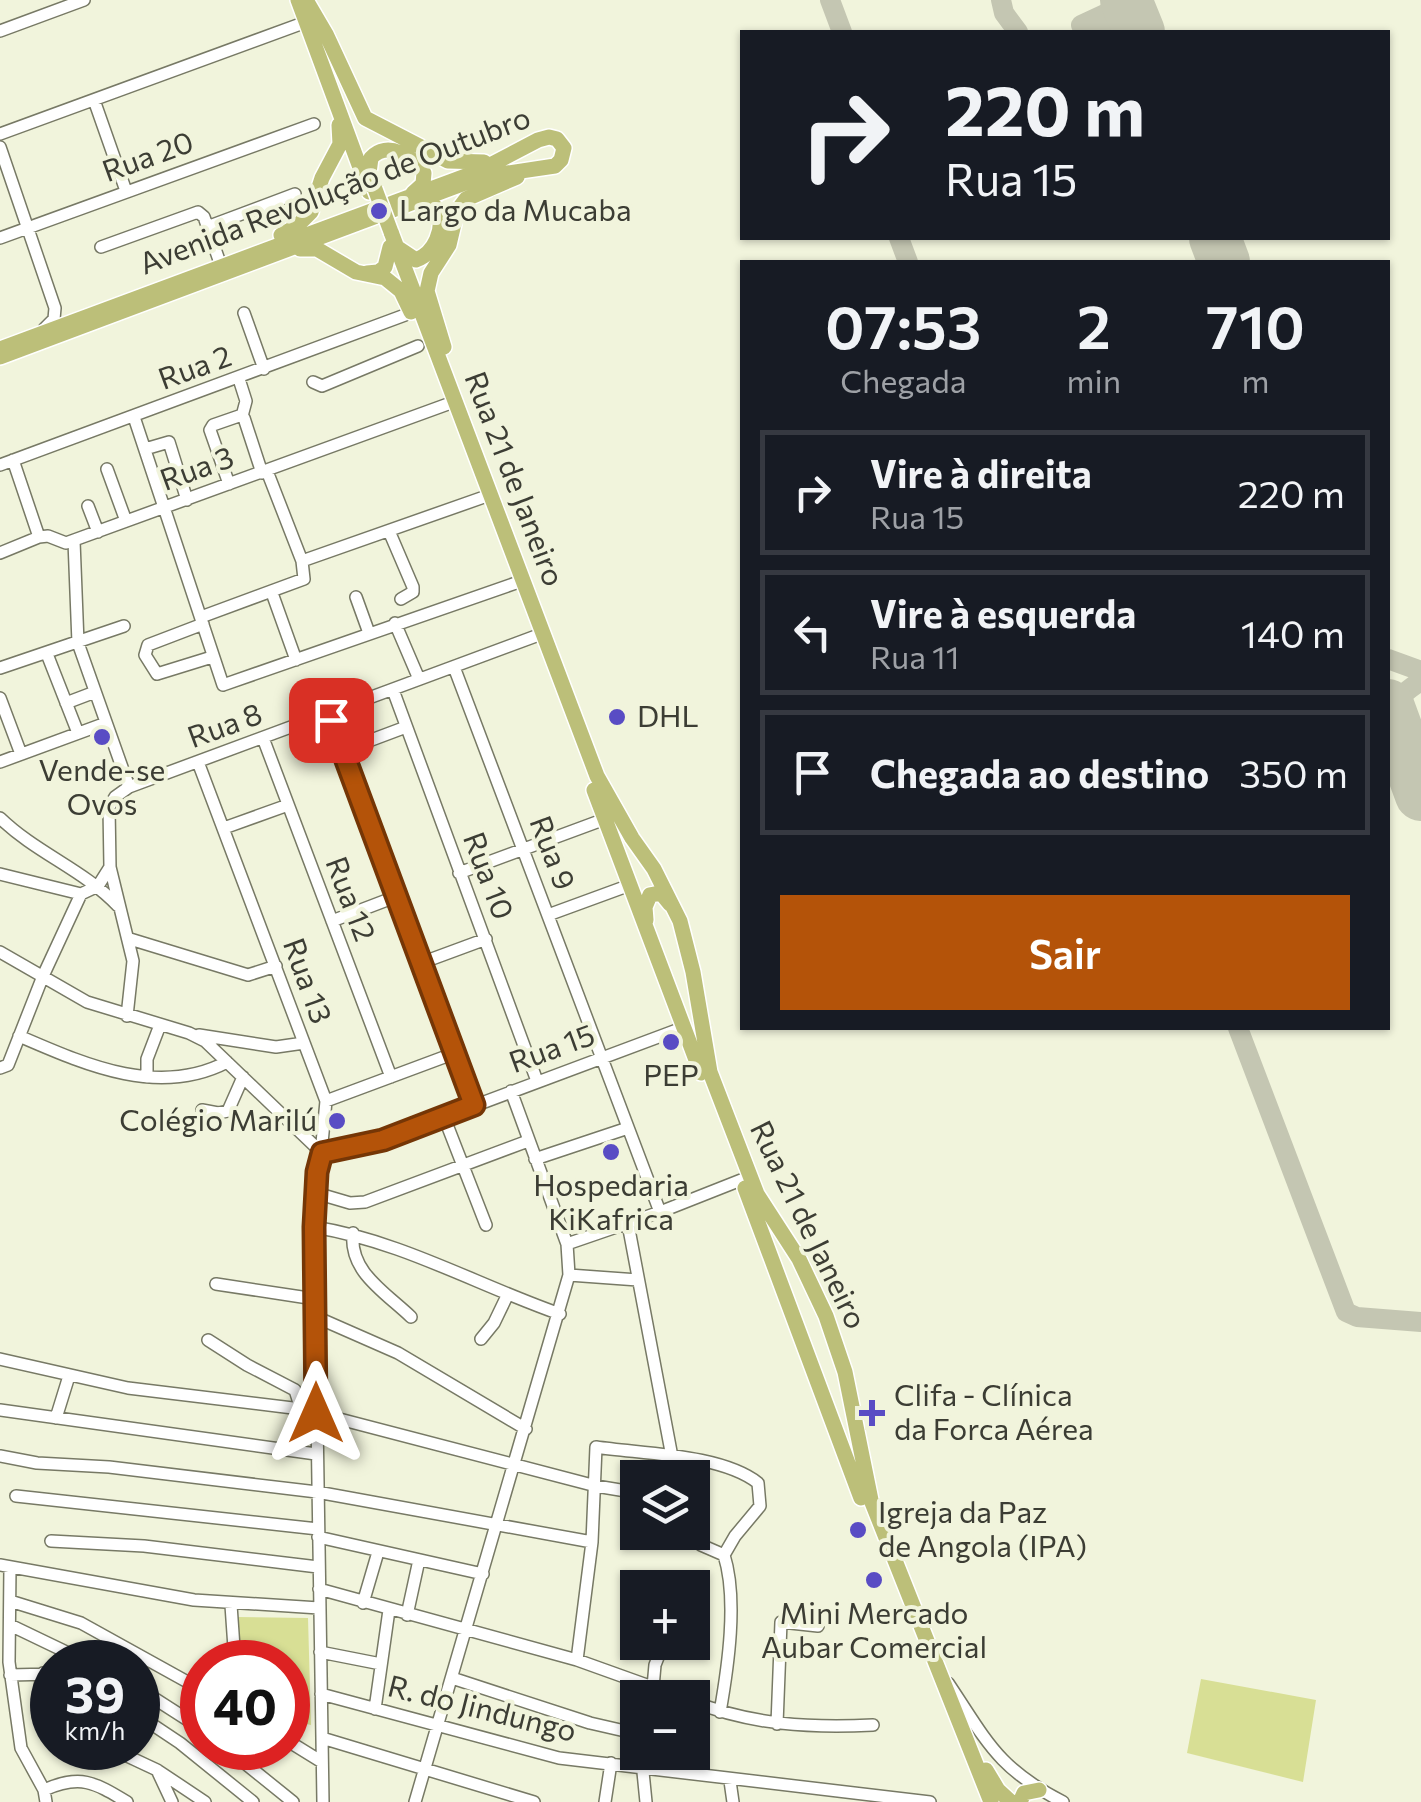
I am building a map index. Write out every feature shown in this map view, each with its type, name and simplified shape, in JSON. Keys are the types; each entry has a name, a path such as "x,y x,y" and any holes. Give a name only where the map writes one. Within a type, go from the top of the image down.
{"main road":[{"path":"303,0 306,22 336,106 369,182"},
{"path":"303,0 326,34 365,118 448,161 474,164 507,158"},
{"path":"303,0 390,240 416,260 426,256 438,235 441,218 435,206 408,200"},
{"path":"256,252 297,226 311,212 322,178 340,144 336,106"},
{"name":"Avenida Revolução de Outubro","path":"0,356 276,253 507,158 543,138 559,140 564,151 560,163 552,167 481,177 408,200"},
{"path":"369,182 371,158 379,150 387,149 410,159 422,168 425,180 408,200"},
{"path":"347,223 328,221 320,214 324,183 333,169 344,162 355,166 369,182"},
{"path":"450,397 448,361 427,291 431,272 449,245 458,211 466,198 533,168"},
{"path":"347,223 335,237 332,251 356,270 382,271 388,262 390,240"},
{"name":"Avenida Revolução de Outubro","path":"0,349 256,252 347,223"},
{"name":"Rua 21 de Janeiro","path":"390,240 597,776 620,820 660,879 680,921 710,1072 757,1194 806,1272 836,1344 852,1400 871,1500 991,1802"},
{"name":"Rua 21 de Janeiro","path":"390,240 436,372 450,397 516,583 828,1411 981,1802"},
{"path":"276,253 316,249 356,272 393,282 406,301 436,372"},
{"path":"648,931 645,907 650,895 656,893 665,897 680,921"},
{"path":"778,1278 795,1308 807,1313 814,1301 806,1272"},
{"path":"828,1411 813,1358 821,1342 834,1349 852,1400"},
{"path":"937,1669 992,1781 1010,1802"},
{"path":"1020,1802 1024,1793 1039,1790"}],"street":[{"path":"0,31 84,0"},
{"path":"0,134 306,22"},
{"path":"94,100 126,191"},
{"name":"Rua 20","path":"0,238 309,126 311,142"},
{"path":"0,147 58,308 66,314 91,314"},
{"path":"207,226 295,194"},
{"path":"101,247 195,212 202,214 220,263"},
{"path":"36,336 54,319 50,292"},
{"path":"244,313 264,369"},
{"name":"Rua 2","path":"6,463 405,315"},
{"path":"314,382 322,386 418,346"},
{"path":"212,657 160,674 154,672 145,655 148,646 304,579 302,561 242,416 246,402 240,379"},
{"name":"Rua 3","path":"74,542 264,472 450,397"},
{"path":"230,484 210,430 242,416"},
{"path":"134,417 220,682 226,686 516,583"},
{"path":"145,449 169,442 187,500"},
{"path":"6,463 39,537"},
{"path":"107,469 126,520"},
{"path":"302,561 484,497"},
{"path":"88,506 98,532"},
{"path":"389,531 414,587 414,592 401,598"},
{"path":"0,553 39,537 74,542 78,643 129,787 114,797 110,807 110,867 130,939 133,967 127,1016"},
{"path":"272,593 296,660"},
{"path":"356,596 369,633"},
{"path":"395,624 418,680"},
{"path":"0,668 124,626"},
{"name":"Rua 8","path":"129,787 536,636"},
{"path":"47,654 78,733"},
{"name":"Rua 9","path":"454,667 660,1212"},
{"name":"Rua 10","path":"392,690 537,1082"},
{"path":"66,703 95,692"},
{"path":"0,698 21,754"},
{"path":"328,714 474,1105"},
{"path":"0,762 106,723"},
{"path":"342,750 406,727"},
{"name":"Rua 12","path":"263,738 392,1077"},
{"name":"Rua 13","path":"198,762 326,1101 314,1227 323,1802"},
{"path":"224,828 288,805"},
{"path":"0,818 28,842 98,886 118,906"},
{"path":"458,874 605,820"},
{"path":"0,874 81,894 98,886 110,867"},
{"path":"548,915 630,885"},
{"path":"0,1068 8,1065 42,976 81,894"},
{"path":"332,921 395,897"},
{"path":"130,939 248,975 276,966"},
{"path":"422,963 486,939"},
{"path":"0,952 87,1002 127,1016 276,1048 304,1043"},
{"path":"147,1077 146,1059 160,1025"},
{"name":"Rua 15","path":"322,1153 368,1144 685,1027"},
{"path":"189,1032 212,1046 322,1153"},
{"path":"19,1036 122,1075 197,1074 227,1062"},
{"path":"326,1101 455,1053"},
{"path":"202,1110 218,1114 228,1110 243,1077"},
{"path":"415,1802 560,1314 568,1275 567,1244 510,1091"},
{"path":"444,1117 486,1226"},
{"path":"535,1159 628,1128"},
{"path":"316,1194 350,1203 365,1202 528,1141"},
{"path":"567,1244 742,1180"},
{"path":"628,1224 674,1458"},
{"path":"314,1227 382,1242 507,1296 560,1314"},
{"path":"353,1234 354,1260 358,1266 411,1316"},
{"path":"568,1275 638,1280"},
{"path":"216,1284 315,1300"},
{"path":"481,1339 494,1324 507,1296"},
{"path":"316,1317 398,1353 526,1429"},
{"path":"208,1340 295,1390 301,1409"},
{"path":"0,1359 175,1395 301,1409 620,1490"},
{"path":"56,1418 68,1376"},
{"path":"0,1410 316,1454"},
{"path":"577,1660 592,1542 596,1447 730,1469 758,1483 760,1506 734,1536 724,1555 730,1576 730,1642 720,1712"},
{"path":"0,1456 317,1492 592,1542"},
{"path":"16,1496 318,1533 378,1552 482,1574"},
{"path":"51,1541 144,1546 318,1567"},
{"path":"710,1549 724,1555"},
{"path":"363,1603 378,1552"},
{"path":"407,1615 418,1560"},
{"path":"127,1802 84,1780 66,1780 45,1796 21,1748 20,1719 7,1679 10,1601 5,1566 232,1605 319,1608"},
{"path":"319,1589 577,1660 624,1680"},
{"path":"10,1601 81,1623 180,1678"},
{"path":"232,1605 234,1640"},
{"path":"375,1709 389,1610"},
{"path":"777,1724 780,1622 818,1626"},
{"path":"10,1625 41,1640"},
{"path":"320,1652 382,1664"},
{"path":"937,1669 987,1745 1039,1790 1063,1802"},
{"path":"452,1678 620,1730"},
{"name":"R. do Jindungo","path":"321,1694 536,1754 620,1762"},
{"path":"710,1708 777,1724 872,1725"},
{"path":"160,1730 253,1802"},
{"path":"322,1738 534,1802"},
{"path":"310,1754 322,1762"},
{"path":"604,1802 611,1763"},
{"path":"157,1770 172,1802"},
{"path":"157,1770 205,1802"},
{"path":"253,1770 293,1802"},
{"path":"642,1770 646,1802"},
{"name":"R. do Jindungo","path":"687,1770 730,1780 930,1802"},
{"path":"730,1780 733,1802"}],"green space":[{"path":"237,1617 308,1618 309,1640 238,1640"},
{"path":"1201,1679 1316,1700 1303,1782 1187,1753"}],"taxiway":[{"path":"830,0 841,30"},
{"path":"1001,0 1004,13 1017,30"},
{"path":"1081,25 1135,0"},
{"path":"1088,24 1121,30"},
{"path":"900,240 907,260"},
{"path":"1390,660 1421,671"},
{"path":"1395,723 1397,703 1421,681"},
{"path":"1239,1030 1346,1312 1357,1317 1421,1322"}],"runway":[{"path":"1126,0 1138,30"},
{"path":"1216,240 1223,260"},
{"path":"1390,710 1421,795"}],"place":[{"name":"Largo da Mucaba","path":"379,211"},
{"name":"DHL","path":"617,717"},
{"name":"Vende-se Ovos","path":"102,737"},
{"name":"PEP","path":"671,1042"},
{"name":"Colégio Marilú","path":"337,1121"},
{"name":"Hospedaria KiKafrica","path":"611,1152"},
{"name":"Clifa - Clínica da Forca Aérea","path":"872,1413"},
{"name":"Igreja da Paz de Angola (IPA)","path":"858,1530"},
{"name":"Mini Mercado Aubar Comercial","path":"874,1580"}],"route":[{"path":"316,1413 314,1227 322,1153 383,1140 474,1105 331,720"}]}
